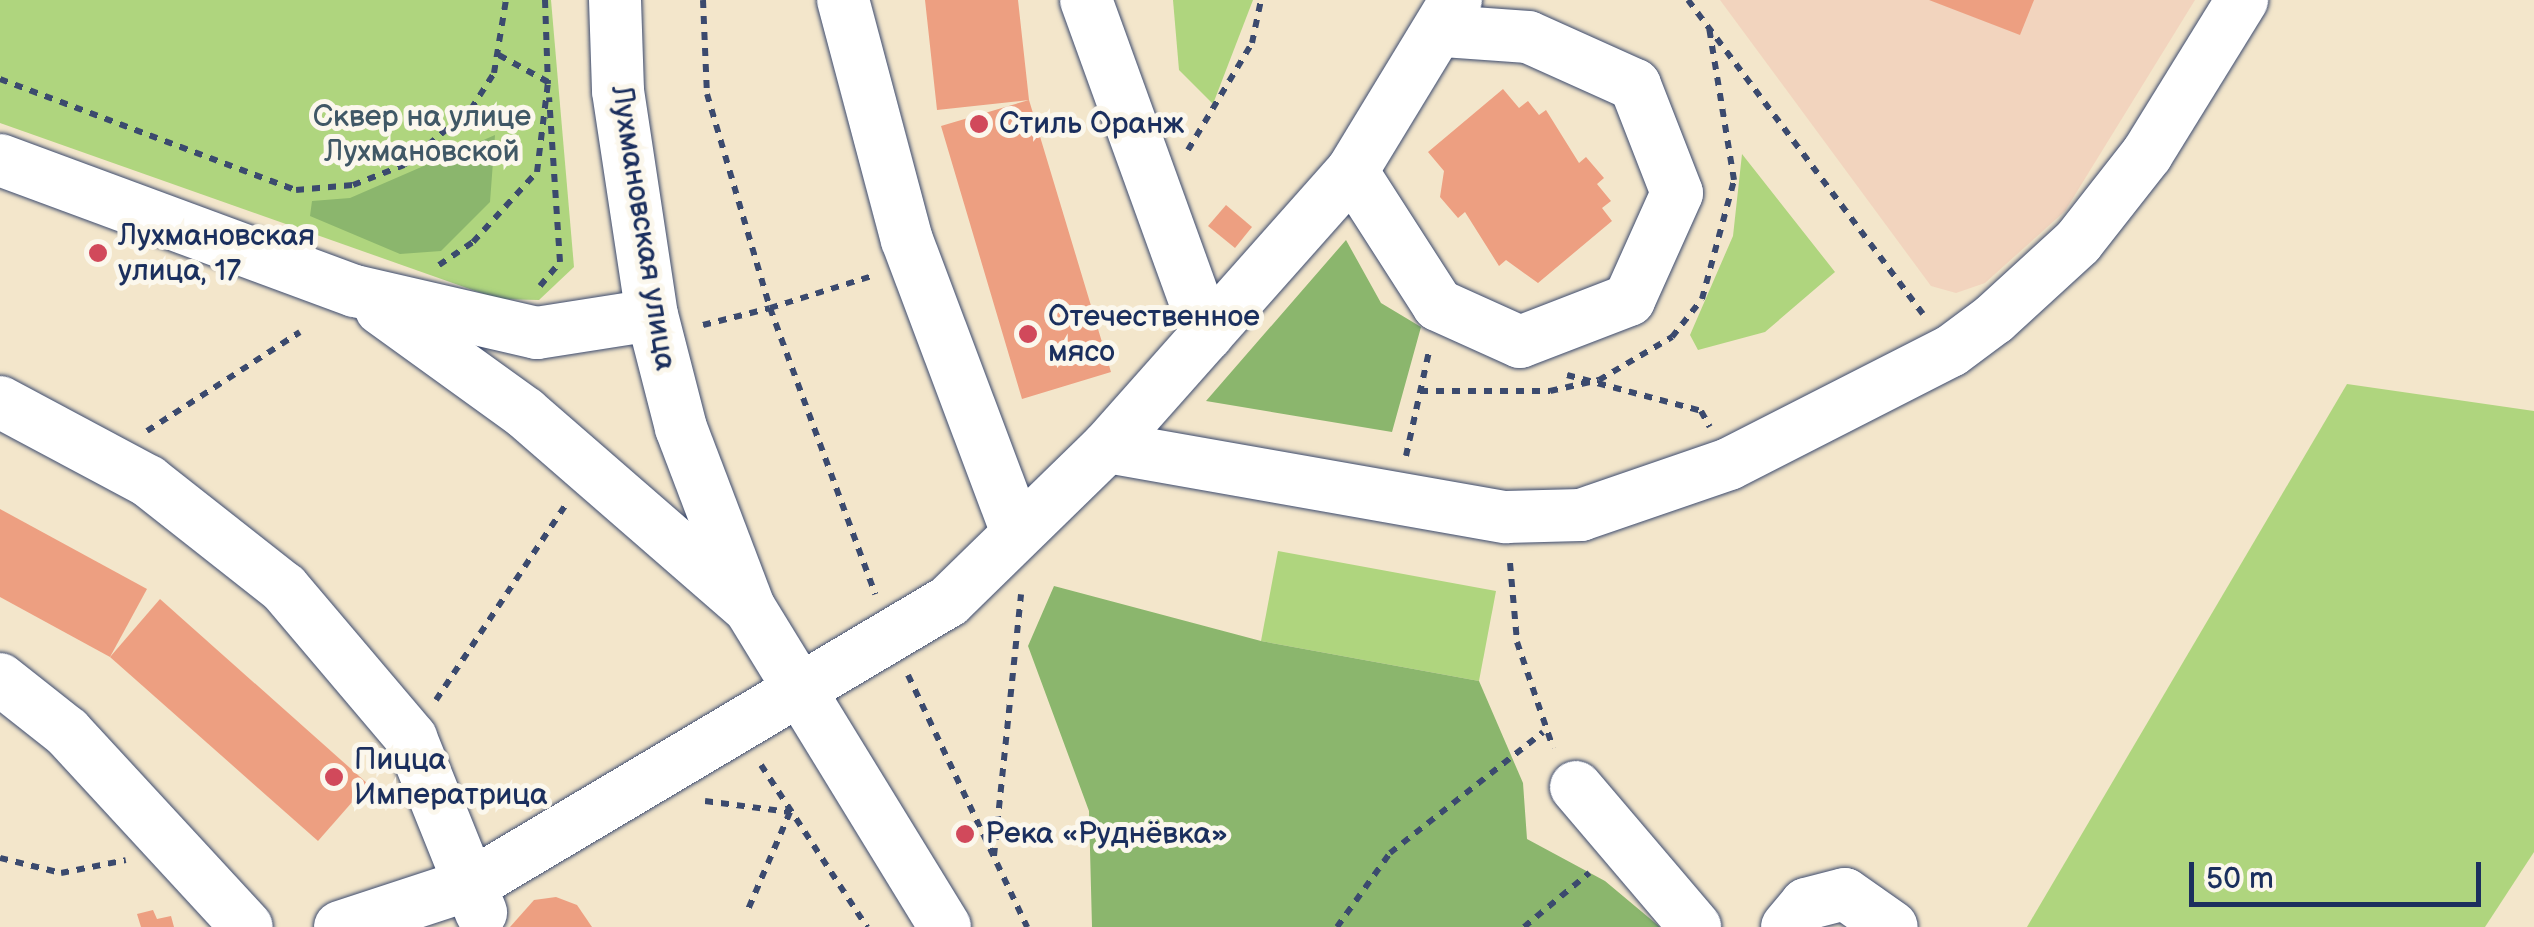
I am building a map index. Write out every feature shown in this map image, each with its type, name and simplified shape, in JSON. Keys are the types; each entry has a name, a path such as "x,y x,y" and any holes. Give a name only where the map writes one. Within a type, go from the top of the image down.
{"street":[{"name":"Лухмановская улица","path":"615,0 618,91 652,315 681,428 749,608 800,698 945,927"},
{"path":"844,0 916,262 1020,557"},
{"path":"1086,0 1152,193 1207,335"},
{"path":"1107,447 1506,517 1582,516 1729,464 1951,351 2078,242 2148,154 2242,0"},
{"path":"340,927 398,918 477,898 741,731 893,642 1020,557 1107,447 1352,171 1450,15 1528,37 1635,85 1676,193 1629,300 1520,342 1438,305 1352,171"},
{"path":"0,160 356,291 538,333 652,315"},
{"path":"356,291 525,413 749,608"},
{"path":"0,402 112,461 284,588 411,738 477,898"},
{"path":"0,679 171,837 247,927"},
{"path":"1576,787 1621,846 1695,927"},
{"path":"1787,927 1806,904 1846,894 1892,927"}],"path":[{"path":"0,79 296,190 353,186 404,165 471,109 497,54 506,0"},
{"path":"545,0 560,262 553,275"},
{"path":"703,0 708,94 770,308 893,642 1027,927"},
{"path":"1152,193 1216,116 1262,0"},
{"path":"1688,0 1951,351"},
{"path":"497,54 548,82"},
{"path":"427,266 473,242 521,198 537,172 548,82"},
{"path":"703,326 916,262"},
{"path":"1396,500 1438,305"},
{"path":"112,461 300,332"},
{"path":"1559,372 1701,411 1729,464"},
{"path":"411,738 569,501"},
{"path":"1506,517 1518,642 1543,732 1576,787"},
{"path":"994,857 1020,557"},
{"path":"741,731 867,927"},
{"path":"1337,927 1390,853 1543,732"},
{"path":"746,914 790,812"},
{"path":"0,858 61,872 137,858 171,837"},
{"path":"1524,927 1621,846"}],"shaded area":[{"path":"1720,0 2195,0 2065,211 1985,283 1956,293 1931,286"}],"green space":[{"name":"Сквер на улице Лухмановской","path":"0,0 551,0 574,267 539,300 498,299 0,123"},
{"path":"1173,0 1253,0 1213,104 1179,70"},
{"path":"495,135 490,202 441,251 400,254 310,216 312,201 350,198"},
{"path":"1742,154 1835,272 1765,332 1698,350 1690,335 1733,236"},
{"path":"1346,240 1381,303 1421,327 1392,432 1206,401"},
{"path":"2347,384 2534,411 2534,852 2485,927 2027,927"},
{"path":"1278,551 1496,591 1479,681 1261,641"},
{"path":"1054,586 1261,641 1479,681 1523,783 1527,839 1605,881 1660,927 1092,927 1089,811 1028,646"}],"building":[{"path":"925,0 1018,0 1029,100 937,110"},
{"path":"1929,0 2034,0 2020,35"},
{"path":"1503,89 1519,108 1528,101 1539,115 1546,110 1579,163 1586,157 1604,178 1597,184 1611,201 1602,208 1612,221 1538,283 1506,260 1499,266 1465,212 1458,218 1440,197 1444,171 1428,152"},
{"path":"1029,100 1111,372 1022,399 941,126"},
{"path":"1226,205 1252,227 1235,248 1208,226"},
{"path":"0,509 147,589 110,657 0,597"},
{"path":"160,599 368,784 318,841 110,657"},
{"path":"556,897 577,905 592,927 510,927 534,900"},
{"path":"153,910 157,919 171,916 174,927 141,927 137,914"}],"place":[{"name":"Стиль Оранж","path":"979,124"},
{"name":"Лухмановская улица, 17","path":"98,253"},
{"name":"Отечественное мясо","path":"1028,334"},
{"name":"Пицца Императрица","path":"334,777"},
{"name":"Река «Руднёвка»","path":"965,834"}]}
